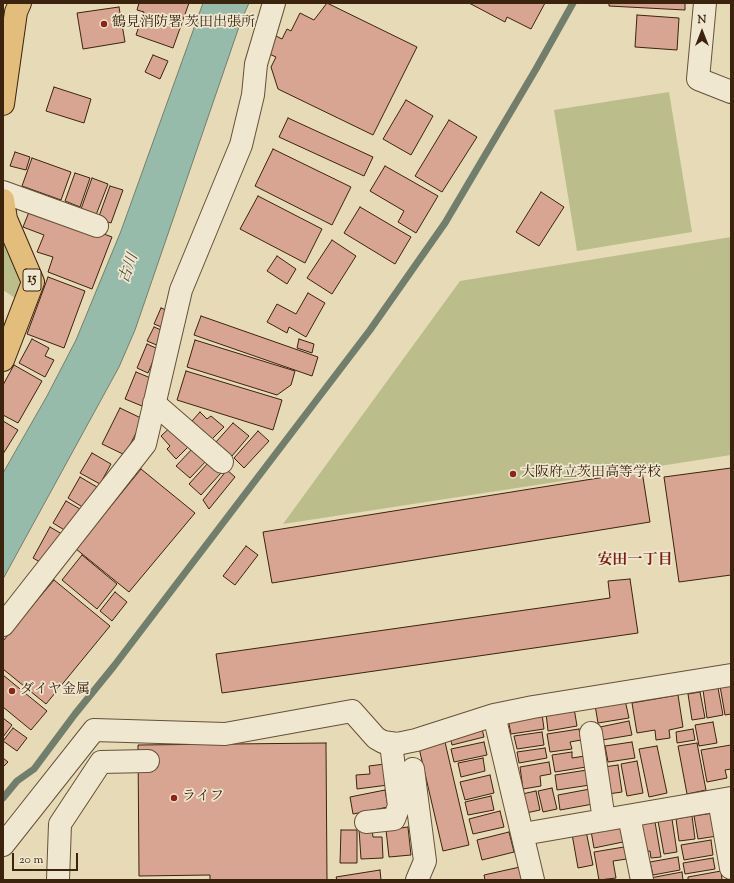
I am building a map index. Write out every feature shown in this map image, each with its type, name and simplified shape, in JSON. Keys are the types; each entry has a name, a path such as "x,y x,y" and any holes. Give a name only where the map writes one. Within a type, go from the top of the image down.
{"main road":[{"path":"3,104 16,12 20,3"},
{"name":"15","path":"3,200 6,219 33,282 3,360"}],"street":[{"path":"3,625 145,444 181,290 241,145 253,95 256,64 274,3"},
{"path":"705,3 698,79 731,92"},
{"path":"3,192 98,226"},
{"path":"154,403 222,462"},
{"path":"3,845 94,730 225,734 352,711 376,738 391,744 405,743 494,715 532,707 731,675"},
{"path":"494,715 533,880"},
{"path":"591,733 604,820"},
{"path":"366,822 394,819 399,806 391,744"},
{"path":"58,880 60,824 101,762 148,761"},
{"path":"413,769 425,861 417,880"},
{"path":"523,834 725,799 731,868"},
{"path":"629,816 642,880"}],"green space":[{"path":"669,92 692,232 577,251 554,110"},
{"path":"3,230 21,277 18,300 3,290"},
{"path":"731,237 731,455 283,524 460,281"}],"water":[{"name":"古川","path":"203,3 249,3 241,21 135,330 119,367 3,579 3,473 47,396 76,340 121,231"}],"building":[{"path":"139,3 189,3 173,48 136,35 144,12 137,10"},
{"path":"327,3 417,47 373,135 278,89 271,67 276,57 267,53 276,36 282,39 287,29 291,31 300,13 314,20"},
{"path":"469,3 545,3 531,29 507,17 505,22"},
{"path":"609,3 685,3 685,10 609,6"},
{"path":"119,7 125,42 83,49 77,13"},
{"path":"637,15 679,18 677,50 635,47"},
{"path":"153,55 168,61 160,79 145,72"},
{"path":"54,87 91,99 84,123 46,111"},
{"path":"406,100 433,116 411,155 383,139"},
{"path":"288,118 373,157 364,176 279,137"},
{"path":"449,120 477,137 442,192 415,176"},
{"path":"273,149 351,187 332,225 255,186"},
{"path":"15,152 30,157 26,170 10,166"},
{"path":"32,158 71,172 61,200 22,186"},
{"path":"385,166 438,196 416,233 398,222 404,211 370,191"},
{"path":"75,173 90,178 80,207 65,201"},
{"path":"92,178 108,184 96,215 81,209"},
{"path":"110,186 123,190 111,223 98,219"},
{"path":"541,192 564,207 539,246 516,232"},
{"path":"258,196 322,229 305,263 240,229"},
{"path":"31,207 112,237 92,289 48,272 53,257 37,252 44,235 23,227"},
{"path":"360,207 411,237 395,264 344,233"},
{"path":"332,240 356,256 332,294 307,278"},
{"path":"277,256 296,269 287,284 267,271"},
{"path":"48,277 85,291 64,348 27,334"},
{"path":"308,293 325,303 306,337 289,327 287,333 267,322 277,304 296,314"},
{"path":"161,308 171,312 164,328 154,324"},
{"path":"201,316 318,357 312,376 194,335"},
{"path":"154,327 166,332 159,346 147,341"},
{"path":"32,339 49,348 45,356 54,360 45,377 19,363"},
{"path":"299,339 314,344 312,353 297,348"},
{"path":"195,340 295,371 291,385 277,395 187,367"},
{"path":"147,344 158,349 148,373 137,368"},
{"path":"14,365 42,381 18,423 3,415 3,385"},
{"path":"186,371 282,400 273,430 177,400"},
{"path":"136,372 153,379 142,406 125,399"},
{"path":"120,408 143,419 125,455 102,444"},
{"path":"200,412 207,419 211,416 224,427 212,439 192,421"},
{"path":"3,421 18,430 3,454"},
{"path":"175,423 193,442 176,459 167,449 170,446 161,436"},
{"path":"233,423 249,436 232,456 216,442"},
{"path":"258,431 269,441 244,468 234,458"},
{"path":"194,447 208,459 190,478 176,466"},
{"path":"92,453 111,464 100,484 80,473"},
{"path":"209,462 221,473 201,495 189,484"},
{"path":"731,468 731,575 679,582 664,477"},
{"path":"141,469 195,513 129,592 76,549"},
{"path":"227,470 235,477 209,509 203,500"},
{"path":"642,471 650,522 272,583 263,532"},
{"path":"80,477 97,487 84,508 68,498"},
{"path":"66,501 80,509 66,531 53,523"},
{"path":"50,527 62,534 45,565 33,558"},
{"path":"246,546 258,555 235,585 223,576"},
{"path":"82,555 117,584 97,609 62,580"},
{"path":"630,579 638,633 222,693 216,654 610,598 608,581"},
{"path":"54,580 110,626 46,704 3,669 3,641"},
{"path":"115,592 127,602 112,621 100,611"},
{"name":"ダイヤ金属","path":"3,675 47,711 31,730 3,707"},
{"path":"731,684 731,714 725,715 720,686"},
{"path":"718,688 723,715 707,718 703,690"},
{"path":"700,692 705,718 692,720 688,694"},
{"path":"678,695 683,727 669,730 670,738 656,740 655,730 637,733 632,703"},
{"path":"625,700 629,718 598,723 595,705"},
{"path":"574,708 577,726 548,731 546,713"},
{"path":"542,714 544,729 511,734 508,719"},
{"path":"3,718 12,725 3,737"},
{"path":"629,721 632,735 602,740 600,727"},
{"path":"713,722 717,743 699,746 695,725"},
{"path":"481,725 484,737 452,745 449,733"},
{"path":"13,728 27,738 17,751 3,741"},
{"path":"579,729 581,740 570,742 572,749 550,752 547,734"},
{"path":"693,729 695,740 677,743 676,732"},
{"path":"542,732 544,745 517,749 514,736"},
{"path":"445,742 469,845 443,851 419,748"},
{"path":"484,742 487,755 454,762 451,749"},
{"path":"632,742 635,758 608,762 605,746"},
{"path":"326,743 327,880 210,880 210,875 139,876 138,745"},
{"path":"697,743 706,790 687,794 678,746"},
{"path":"731,745 731,769 725,770 727,778 707,782 701,750"},
{"path":"657,746 667,793 649,797 639,749"},
{"path":"545,748 547,758 519,763 517,752"},
{"path":"572,752 572,758 585,756 586,767 555,772 552,755"},
{"path":"3,758 8,762 3,767"},
{"path":"483,758 485,771 461,777 458,763"},
{"path":"637,761 643,793 627,796 621,764"},
{"path":"549,762 551,774 540,776 541,786 523,789 520,767"},
{"path":"385,764 388,785 357,789 356,775 370,774 369,766"},
{"path":"618,765 622,792 608,794 604,767"},
{"path":"587,770 590,785 557,790 555,775"},
{"path":"490,775 494,793 465,800 460,782"},
{"path":"552,788 557,809 543,812 538,791"},
{"path":"590,789 593,804 560,810 558,795"},
{"path":"385,790 388,807 353,814 350,797"},
{"path":"536,791 540,810 526,813 522,794"},
{"path":"491,796 494,810 468,815 465,802"},
{"path":"500,811 504,827 473,834 469,819"},
{"path":"713,813 717,836 698,839 694,816"},
{"path":"692,816 695,839 679,841 676,819"},
{"path":"672,819 677,852 664,854 658,821"},
{"path":"655,822 661,857 651,858 650,851 643,852 638,825"},
{"path":"620,826 623,842 594,848 591,831"},
{"path":"408,827 411,855 389,857 386,830"},
{"path":"359,829 372,829 373,837 382,837 383,858 361,859"},
{"path":"341,830 357,830 357,863 340,863"},
{"path":"586,831 593,865 578,868 572,834"},
{"path":"509,832 514,852 482,860 477,840"},
{"path":"711,840 713,855 684,860 681,845"},
{"path":"624,847 627,859 613,861 616,878 599,880 594,852"},
{"path":"678,857 680,870 653,875 650,862"},
{"path":"713,858 715,869 685,874 683,863"},
{"path":"520,867 523,880 485,880 484,875"},
{"path":"380,870 381,880 337,880 336,877"},
{"path":"721,871 722,880 688,880 688,877"},
{"path":"682,872 683,880 650,880 650,878"}],"waterway":[{"path":"3,798 17,781 34,769 370,330 445,223 536,69 573,3"}],"place":[{"name":"鶴見消防署 茨田出張所","path":"104,24"},
{"name":"大阪府立茨田高等学校","path":"513,474"},
{"name":"ダイヤ金属","path":"12,691"},
{"name":"ライフ","path":"174,798"}],"district":[{"name":"安田一丁目","path":"635,561"}]}
